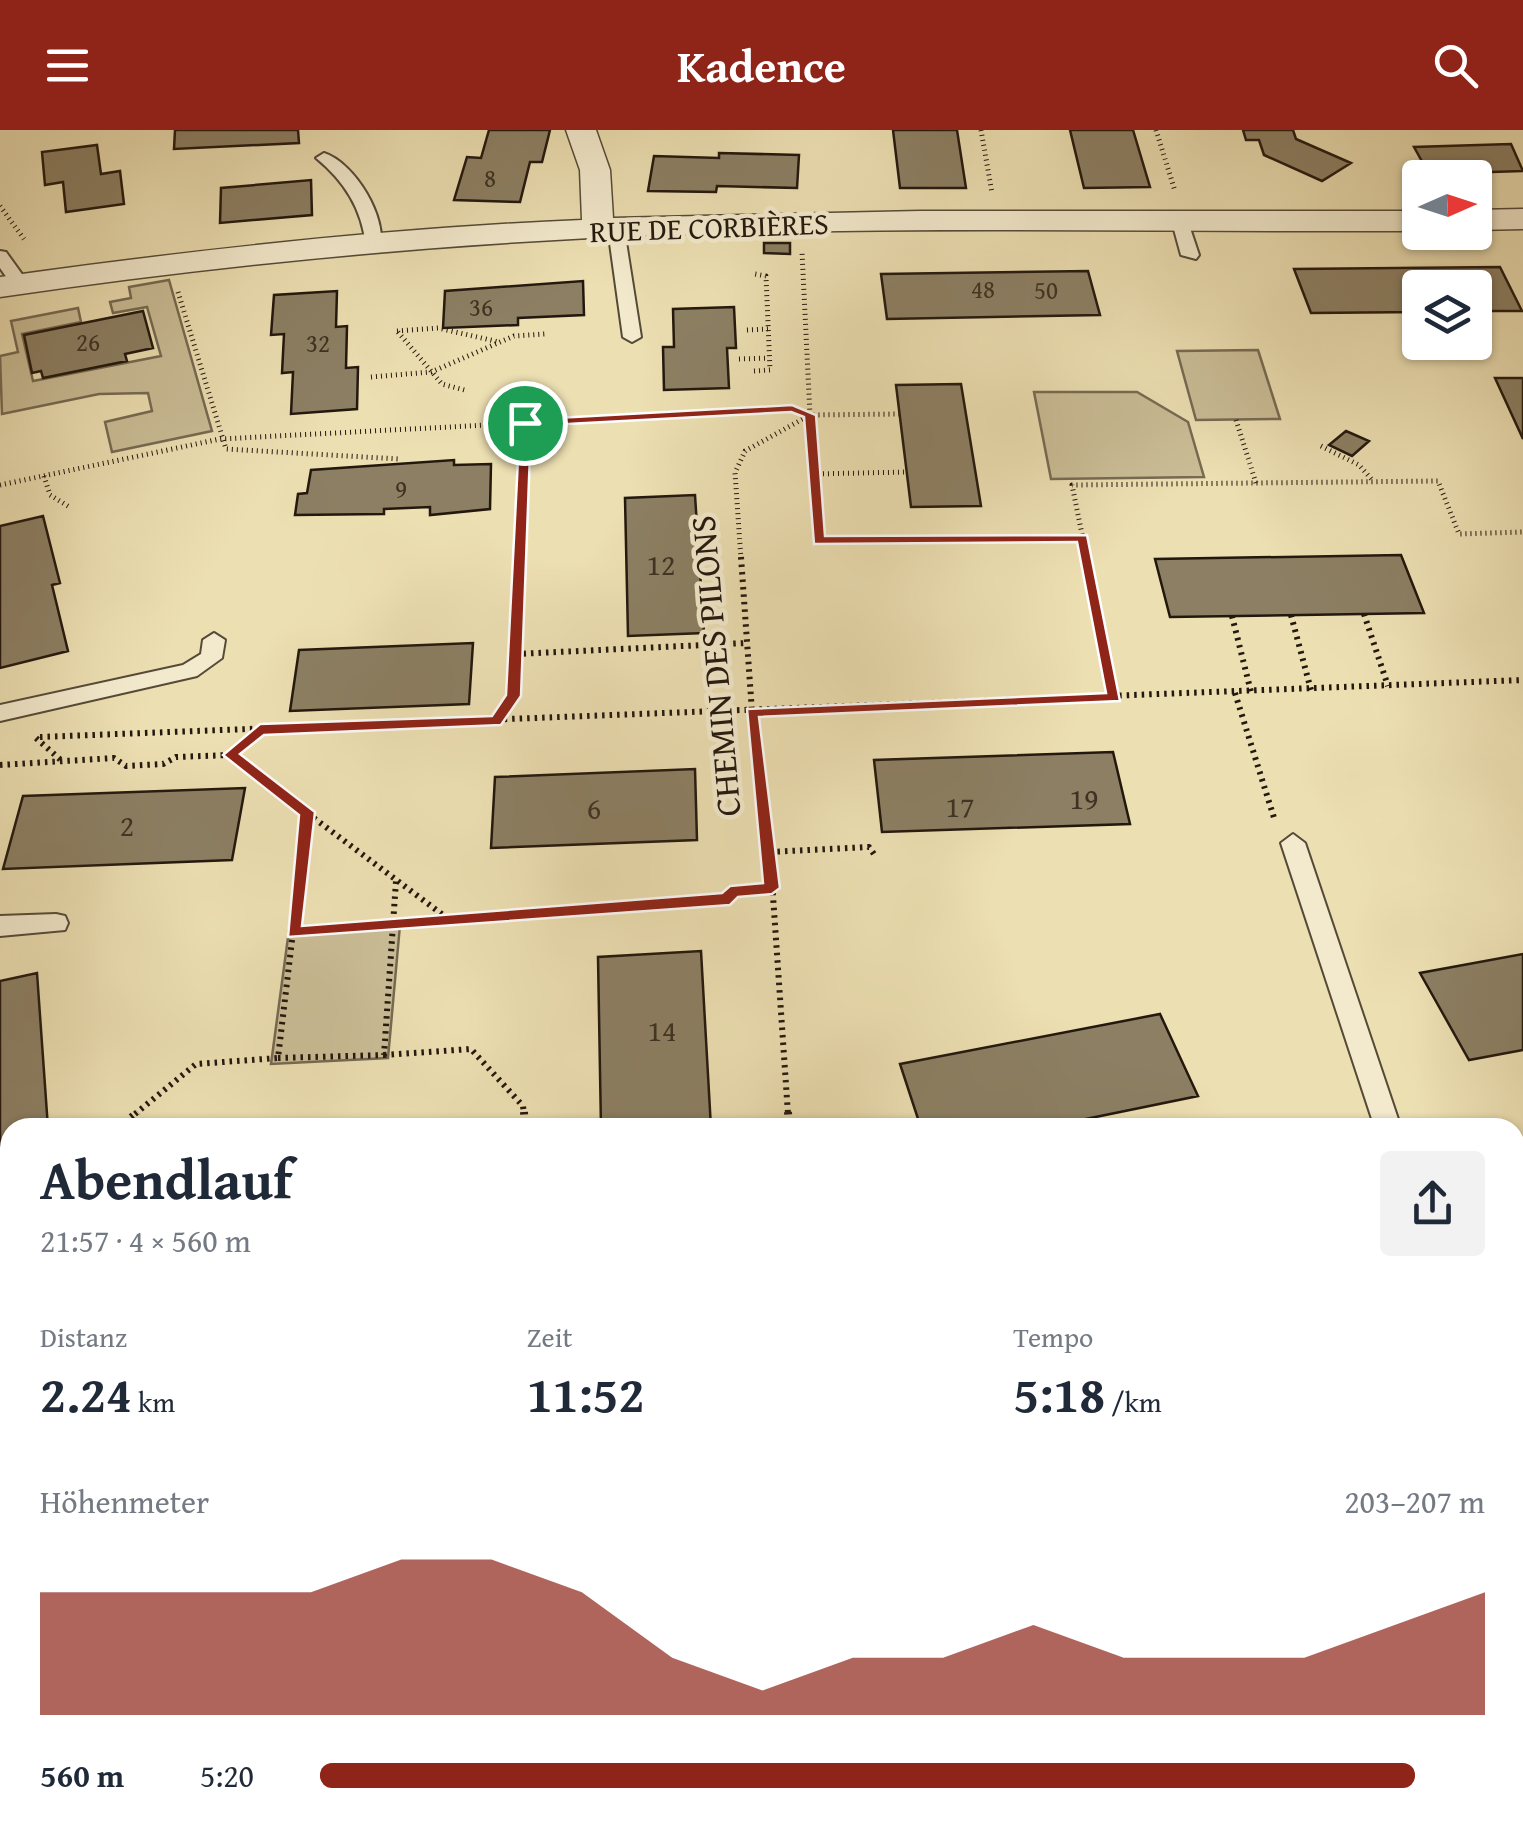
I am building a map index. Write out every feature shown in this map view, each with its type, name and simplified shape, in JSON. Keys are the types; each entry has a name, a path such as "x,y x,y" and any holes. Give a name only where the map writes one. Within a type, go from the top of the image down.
{"street":[{"path":"581,130 595,170 607,230"},
{"name":"RUE DE CORBIÈRES","path":"10,286 374,246 607,230 1178,207 1402,219"},
{"path":"1492,220 1523,220"}],"lane":[{"path":"324,158 342,168 372,226 374,246"},
{"path":"1178,207 1190,255"},
{"path":"607,230 632,337"},
{"path":"0,256 10,286"},
{"path":"0,713 189,671 211,658 214,640"},
{"path":"1285,833 1385,1118"},
{"path":"0,926 56,924"}],"path":[{"path":"981,130 995,209"},
{"path":"1156,130 1178,207"},
{"path":"801,237 818,541 1083,538"},
{"path":"754,371 770,370 766,276 755,274"},
{"path":"174,276 226,449 399,459"},
{"path":"468,391 442,384 398,332 438,328 500,342"},
{"path":"747,330 768,330"},
{"path":"372,377 431,372 514,336 544,334"},
{"path":"739,359 769,358"},
{"path":"0,485 220,439 792,409 810,415 900,414"},
{"name":"CHEMIN DES PILONS","path":"788,1118 770,852 752,712 735,473 745,451 810,415"},
{"path":"1236,420 1256,483"},
{"path":"496,721 514,696 525,423"},
{"path":"1321,446 1359,465 1374,482"},
{"path":"813,474 907,472"},
{"path":"44,476 50,496 71,508"},
{"path":"1114,697 1072,484 1438,482 1459,534 1523,532"},
{"path":"1364,614 1388,686"},
{"path":"1291,615 1311,690"},
{"path":"1232,616 1251,692"},
{"path":"516,654 746,642"},
{"path":"18,738 1523,680"},
{"path":"1235,693 1285,833"},
{"path":"0,765 114,758 126,766 162,764 176,757 230,755 260,730"},
{"path":"35,738 63,762"},
{"path":"230,755 451,921"},
{"path":"278,1058 307,812"},
{"path":"770,852 869,848 876,857"},
{"path":"384,1055 396,880"},
{"path":"293,933 730,898 730,892 772,888"},
{"path":"130,1118 196,1064 471,1049 523,1106 524,1118"}],"shaded area":[{"path":"169,280 212,431 112,452 105,422 152,411 148,393 99,394 2,414 0,356 18,352 11,321 78,308 81,322 22,334 33,381 161,356 147,307 113,313 110,302 131,298 129,287"},
{"path":"1258,350 1280,419 1196,420 1177,351"},
{"path":"1034,392 1137,392 1188,422 1204,477 1051,479"},
{"path":"400,925 388,1058 271,1064 289,930"}],"building":[{"path":"175,130 298,130 299,143 174,149"},
{"path":"489,130 550,130 542,162 530,162 520,202 454,200 467,157 481,158"},
{"path":"893,130 957,130 966,188 900,188"},
{"path":"1070,130 1133,130 1150,187 1084,188"},
{"path":"1243,130 1293,130 1296,139 1351,163 1322,181 1264,155 1259,140 1246,140"},
{"path":"1511,144 1523,171 1492,172 1492,160 1421,160 1414,147"},
{"path":"97,145 101,174 120,171 124,204 66,212 63,182 45,185 42,152"},
{"path":"719,153 799,155 797,188 717,186 716,192 648,191 654,156 719,158"},
{"path":"311,180 312,215 220,223 221,188"},
{"path":"764,243 790,243 790,254 764,253"},
{"path":"1500,267 1522,311 1492,311 1492,270 1402,270 1402,312 1311,313 1294,269"},
{"path":"1088,271 1100,315 887,319 881,274"},
{"path":"583,281 584,315 518,318 518,325 443,328 445,291"},
{"path":"337,291 336,327 347,326 346,368 358,367 357,409 291,414 293,372 282,373 284,334 271,335 274,295"},
{"path":"734,307 736,348 727,348 729,388 664,390 663,347 674,347 673,309"},
{"path":"143,311 153,348 125,354 127,361 43,378 41,371 32,373 24,335"},
{"path":"1495,378 1523,378 1523,439"},
{"path":"961,384 981,506 911,507 896,385"},
{"path":"1346,431 1369,441 1352,456 1329,445"},
{"path":"454,460 454,465 491,464 490,509 430,515 430,507 384,509 384,514 295,515 298,494 307,493 311,470"},
{"path":"695,495 704,633 628,636 625,498"},
{"path":"43,516 60,583 52,585 68,651 0,668 0,526"},
{"path":"1401,555 1424,613 1170,617 1155,559"},
{"path":"473,643 469,704 290,711 299,650"},
{"path":"1113,752 1130,824 882,832 874,760"},
{"path":"695,769 697,840 491,848 495,777"},
{"path":"245,788 232,860 3,869 23,796"},
{"path":"701,951 710,1118 601,1118 598,957"},
{"path":"1523,954 1523,1050 1469,1060 1420,973"},
{"path":"37,973 47,1118 0,1118 0,981"},
{"path":"1160,1014 1198,1096 1091,1118 918,1118 900,1064"}],"route":[{"path":"792,409 810,415 818,541 1083,538 1114,697 752,712 772,888 730,892 730,898 293,933 307,812 230,755 260,730 496,721 514,696 525,423 792,409"}]}
